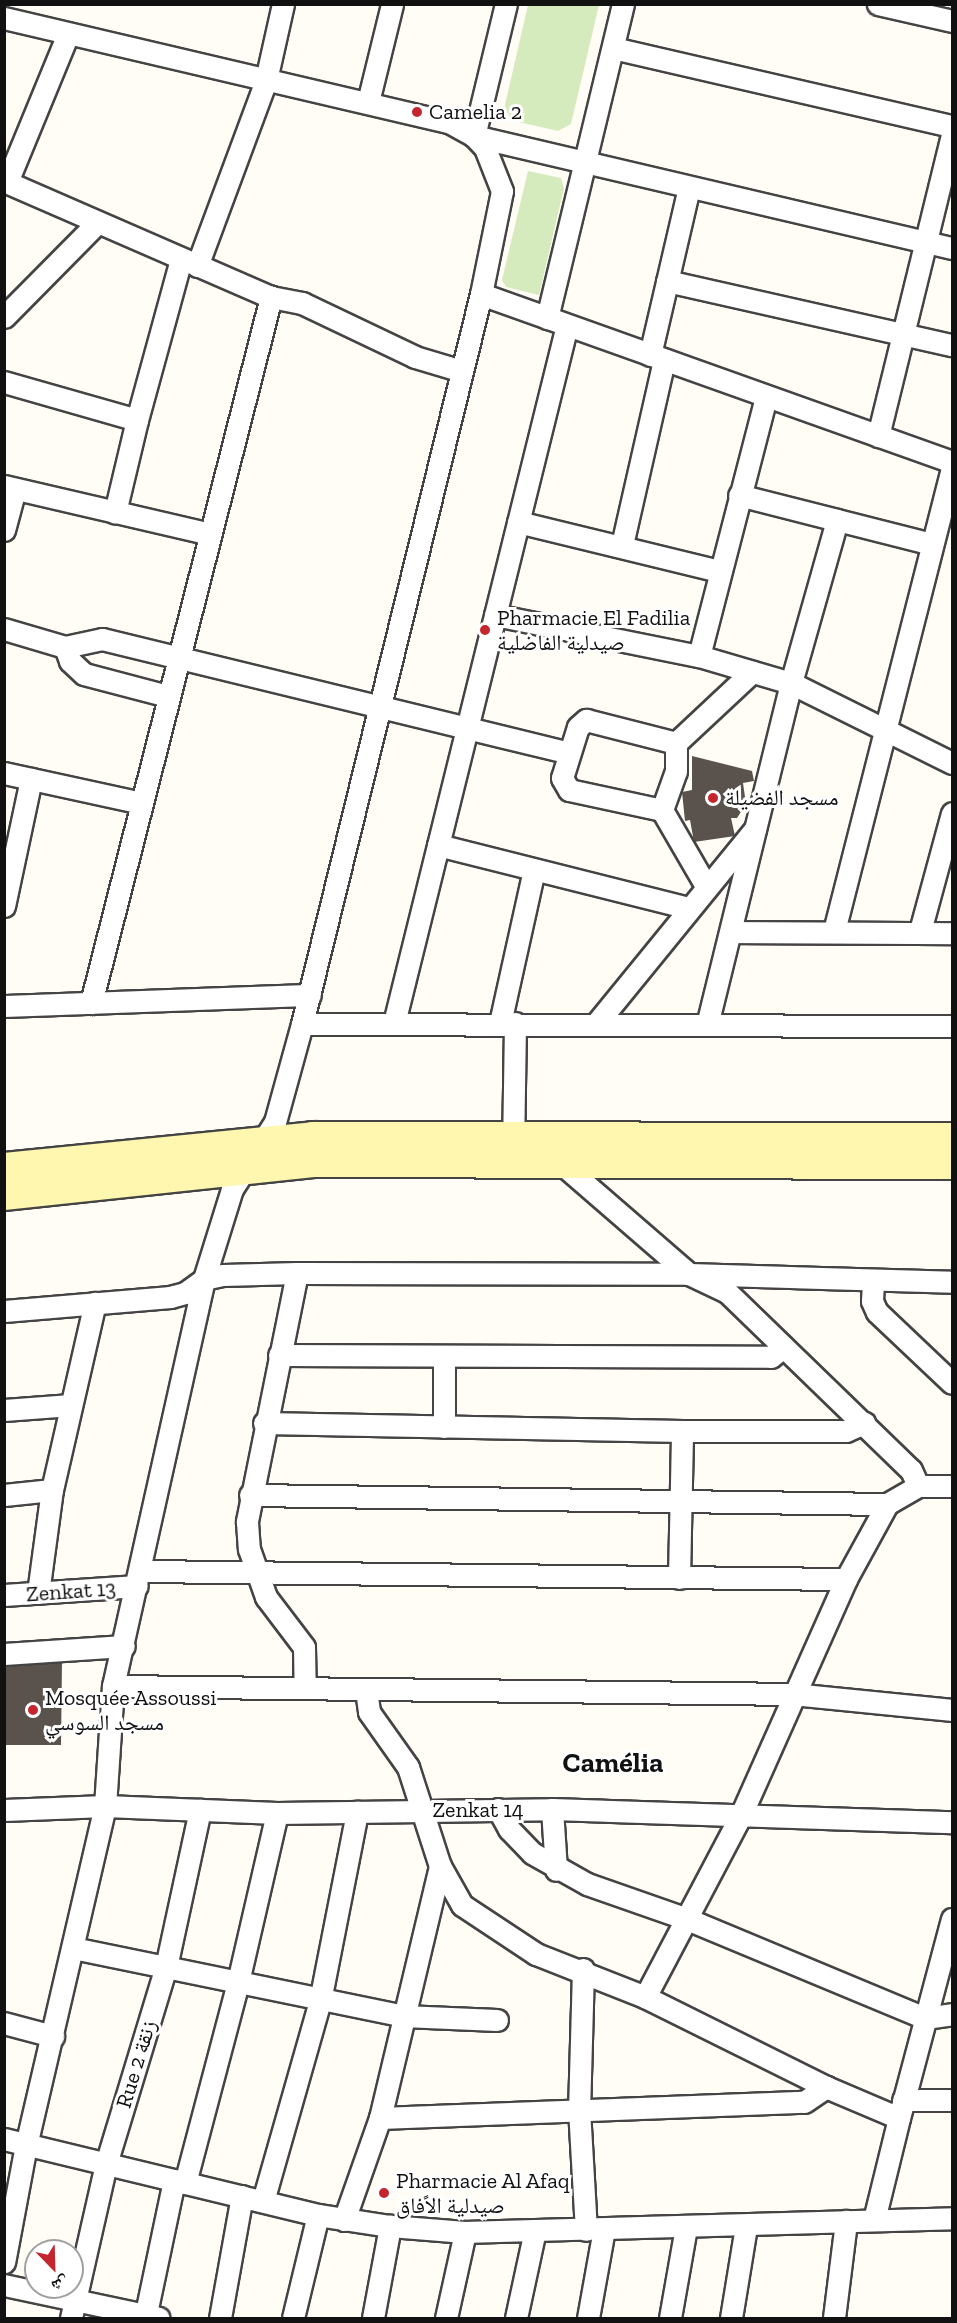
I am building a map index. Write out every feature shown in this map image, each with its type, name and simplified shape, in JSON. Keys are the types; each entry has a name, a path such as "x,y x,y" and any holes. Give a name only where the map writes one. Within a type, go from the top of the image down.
{"street":[{"path":"115,512 137,420 189,262 266,80 283,4"},
{"path":"368,102 392,4"},
{"path":"4,2262 26,2145 105,1806 113,1686 124,1646 204,1279 232,1189 244,1169 264,1144 275,1122 310,995 481,294 502,191 493,163 474,136 506,4"},
{"path":"394,1023 518,522 585,162 623,4"},
{"path":"878,4 952,21"},
{"path":"4,18 368,102 449,122 474,136 952,248"},
{"path":"68,34 6,182 271,297 302,303 415,357 462,371"},
{"path":"612,48 952,126"},
{"path":"878,436 952,135"},
{"path":"622,545 657,358 667,281 689,187"},
{"path":"4,317 98,223"},
{"path":"667,281 952,345"},
{"path":"481,294 952,462"},
{"path":"91,1003 167,696 271,297"},
{"path":"4,382 137,420"},
{"path":"699,656 719,571 766,396"},
{"path":"834,931 952,468"},
{"path":"4,530 10,488 210,534"},
{"path":"739,495 932,544"},
{"path":"707,1025 758,826 791,683 837,520"},
{"path":"518,522 622,545 719,571"},
{"path":"495,615 699,656 791,683 885,732 952,763"},
{"path":"4,629 65,647 102,639 380,710 569,753"},
{"path":"65,647 70,661 84,674 167,696"},
{"path":"662,810 676,771 676,743 752,672"},
{"path":"676,743 586,720 579,724 562,781 567,789 662,810 706,886"},
{"path":"4,773 142,803"},
{"path":"5,899 31,780"},
{"path":"920,931 952,813"},
{"path":"596,1024 706,886 758,826"},
{"path":"438,845 688,908"},
{"path":"513,1149 507,1023 534,870"},
{"path":"731,932 920,931 952,933"},
{"path":"4,1006 310,995"},
{"path":"302,1024 952,1026"},
{"path":"4,1168 264,1144 313,1137 513,1149 952,1164"},
{"path":"562,1150 952,1138"},
{"path":"4,1195 312,1162 513,1149"},
{"path":"562,1150 689,1274 727,1292 911,1470 918,1486"},
{"path":"297,1273 264,1423 247,1522 255,1571 273,1607 302,1641 305,1686"},
{"path":"4,1311 170,1297 185,1293 204,1279 297,1273 689,1274 873,1282 952,1282"},
{"path":"873,1282 872,1301 877,1312 952,1383"},
{"path":"38,1593 52,1490 95,1304"},
{"path":"279,1355 771,1357 783,1347"},
{"path":"444,1356 444,1427"},
{"path":"4,1410 71,1405"},
{"path":"264,1423 682,1431 846,1431 864,1424"},
{"path":"679,1578 682,1431"},
{"path":"645,1997 741,1815 846,1579 887,1504 918,1486 952,1486"},
{"path":"4,1495 52,1490"},
{"path":"250,1495 887,1504"},
{"name":"Zenkat 13","path":"4,1595 38,1593 138,1579 255,1571 846,1579"},
{"path":"4,1654 124,1646"},
{"path":"113,1686 305,1686 366,1690 793,1694 952,1710"},
{"path":"366,1690 369,1712 408,1767 420,1810 440,1866 462,1905 536,1953 583,1969 645,1997 826,2087 901,2109 952,2100"},
{"name":"Zenkat 14","path":"4,1810 105,1806 277,1813 552,1809 952,1822"},
{"path":"498,1809 517,1838 556,1870 687,1919 925,2018 952,2014"},
{"path":"552,1809 556,1870"},
{"name":"Rue 2 زنقة","path":"73,2311 106,2164 166,1966 200,1810"},
{"path":"263,2201 320,2001 357,1812"},
{"path":"4,2285 73,2311 150,2317 179,2181 238,1982 277,1813"},
{"path":"344,2220 380,2118 440,1866"},
{"path":"874,2220 952,1919"},
{"path":"73,1948 166,1966 320,2001 403,2016 497,2020"},
{"path":"583,1969 579,2109 595,2229 588,2319"},
{"path":"4,2023 53,2036"},
{"path":"380,2118 804,2102 826,2087"},
{"path":"4,2139 318,2215 390,2226 465,2232 746,2226 952,2218"},
{"path":"220,2319 242,2196"},
{"path":"293,2319 318,2215"},
{"path":"834,2319 846,2221"},
{"path":"373,2319 390,2226"},
{"path":"731,2319 746,2226"},
{"path":"670,2319 686,2227"},
{"path":"516,2319 535,2230"},
{"path":"446,2319 465,2232"}],"green space":[{"path":"528,5 599,5 571,124 558,131 510,120 504,109"},
{"path":"528,171 561,178 564,188 539,295 506,287 502,280"}],"building":[{"name":"مسجد الفضيلة","path":"692,756 752,771 754,781 743,783 746,804 737,818 731,818 735,836 694,842 690,820 685,821 682,792 692,790"},
{"name":"Mosquée Assoussi مسجد السوسي","path":"62,1661 61,1745 4,1745 4,1664"}],"place":[{"name":"Camelia 2","path":"417,112"},
{"name":"Pharmacie El Fadilia صيدلية الفاضلية","path":"485,630"},
{"name":"مسجد الفضيلة","path":"713,798"},
{"name":"Mosquée Assoussi مسجد السوسي","path":"33,1710"},
{"name":"Pharmacie Al Afaq صيدلية الاًفاق","path":"384,2193"}],"district":[{"name":"Camélia","path":"613,1763"}]}
